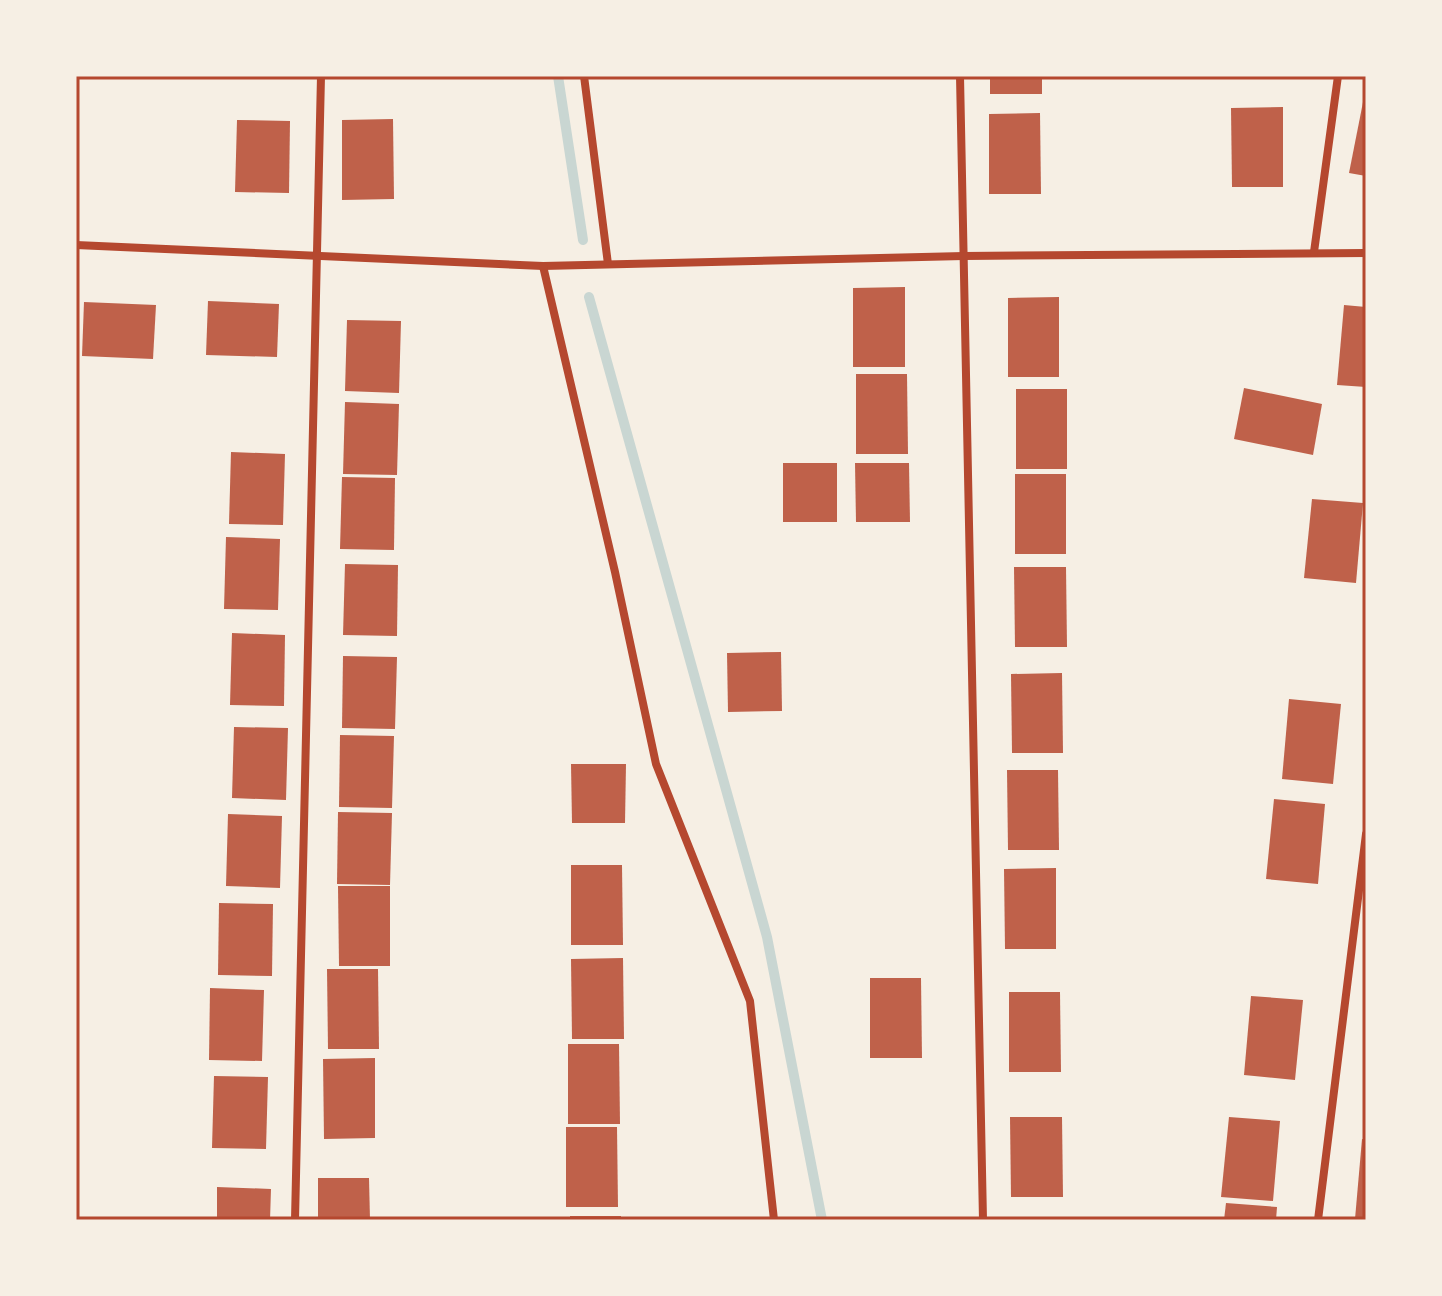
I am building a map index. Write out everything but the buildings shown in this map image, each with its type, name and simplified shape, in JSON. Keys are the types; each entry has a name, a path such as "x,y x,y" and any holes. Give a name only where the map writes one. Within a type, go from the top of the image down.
{"street":[{"path":"295,1220 321,76"},
{"path":"584,76 608,264"},
{"path":"960,76 983,1220"},
{"path":"1314,252 1338,76"},
{"path":"76,245 543,266 964,256 1366,253"},
{"path":"543,266 615,572 656,764 750,1001 774,1220"},
{"path":"1318,1220 1366,834"}],"waterway":[{"path":"558,76 583,240"},
{"path":"589,297 767,937 822,1220"}]}
